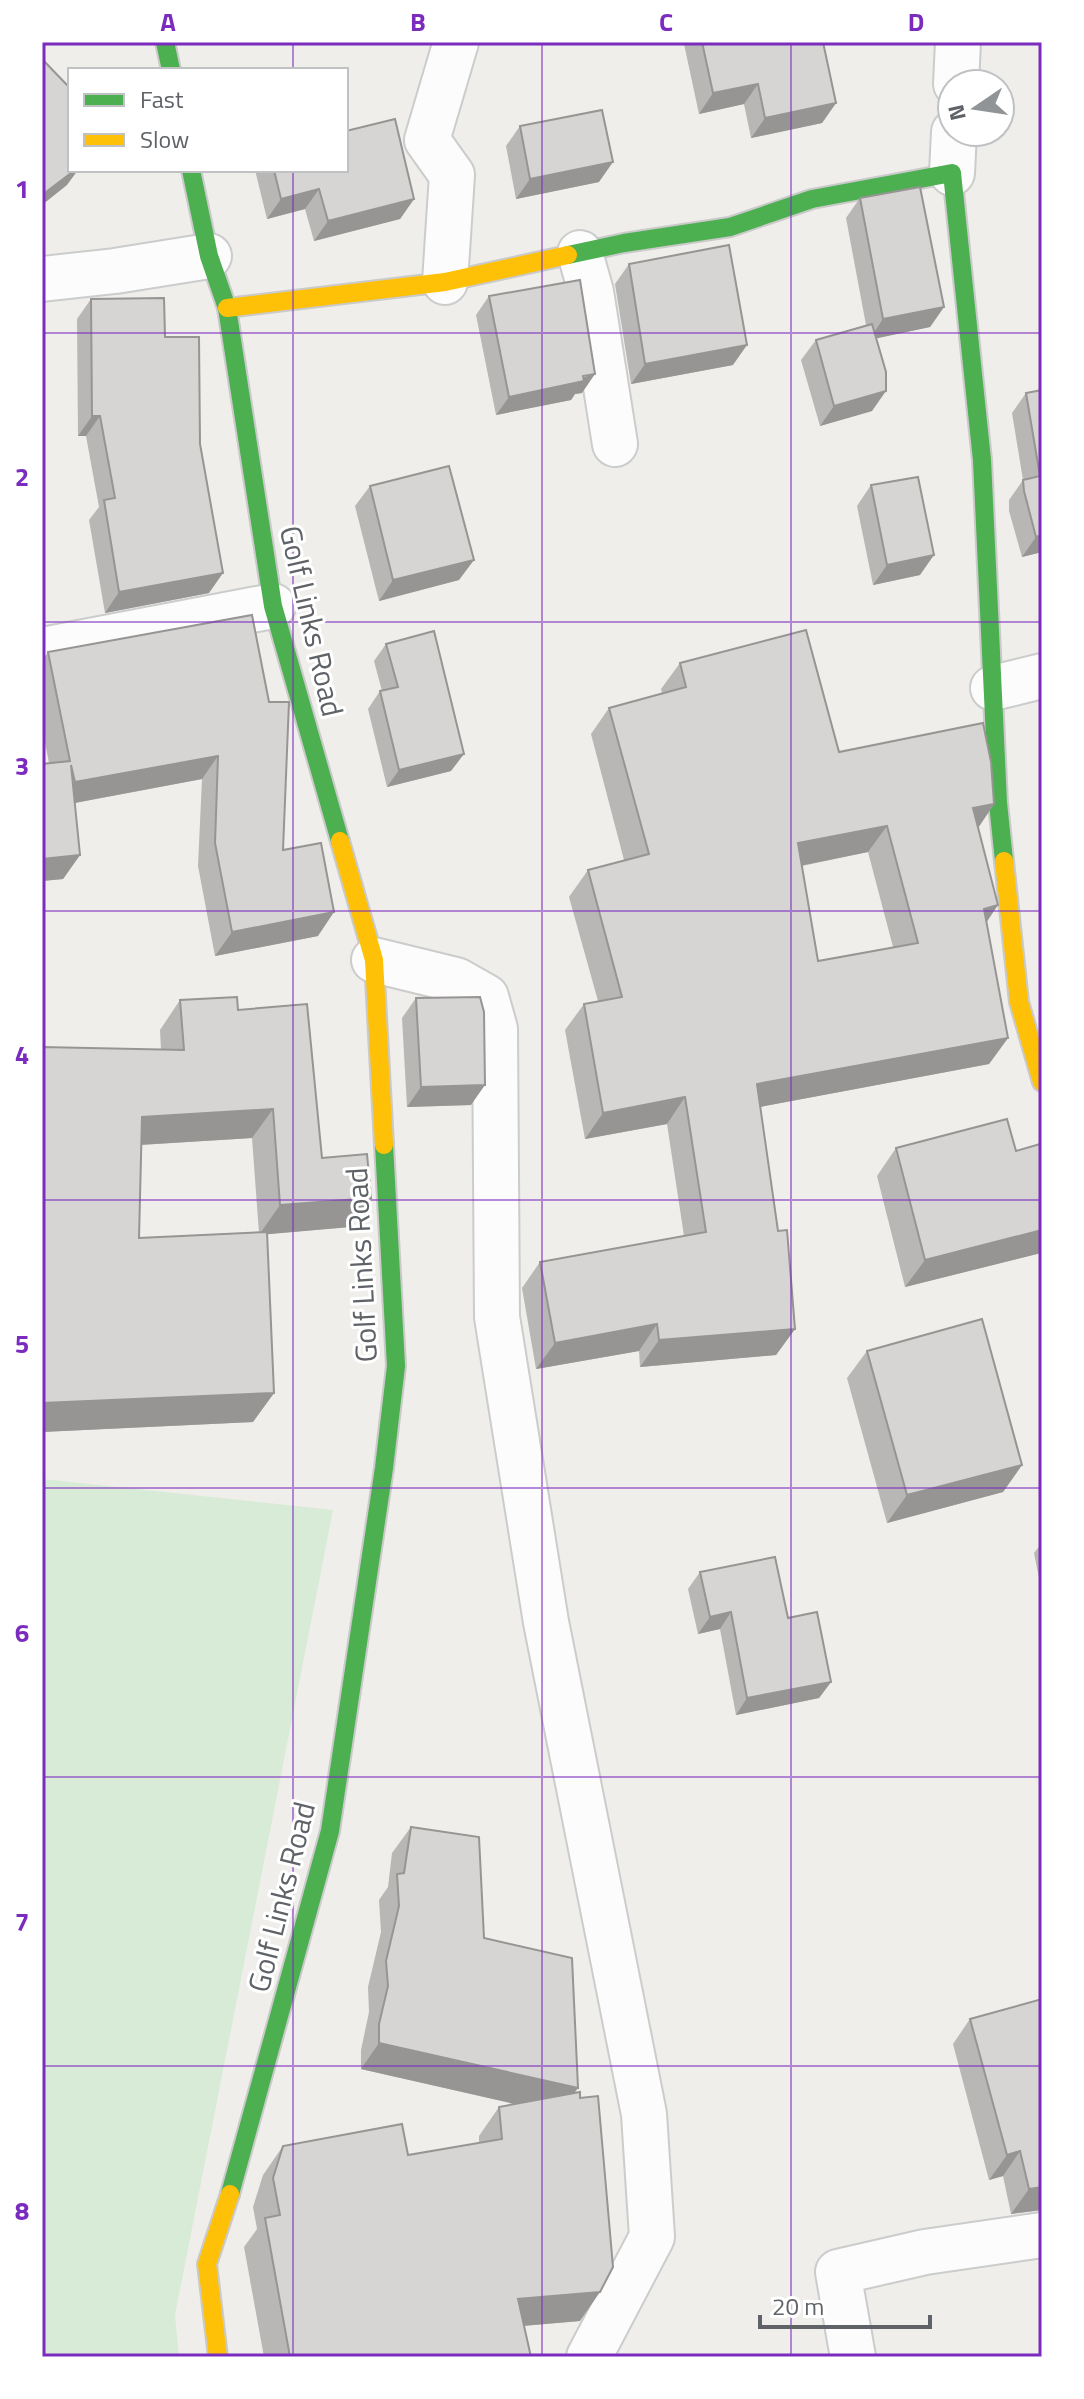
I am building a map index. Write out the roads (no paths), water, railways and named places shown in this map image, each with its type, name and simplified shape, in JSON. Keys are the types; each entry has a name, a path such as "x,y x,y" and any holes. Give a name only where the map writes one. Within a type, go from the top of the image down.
{"street":[{"path":"165,42 171,68"},
{"path":"445,282 452,175 427,140 456,42"},
{"path":"957,68 958,42"},
{"path":"227,308 445,282 580,253 730,227 953,153 982,460 998,803 1019,1002 1042,1082"},
{"name":"Golf Links Road","path":"191,172 209,256 227,308 273,606 374,960 396,1366 330,1831 236,2178 207,2264 218,2357"},
{"path":"580,253 591,292 615,444"},
{"path":"42,279 209,256"},
{"path":"42,650 273,606"},
{"path":"993,688 1042,676"},
{"path":"374,960 456,980 476,991 486,997 495,1029 497,1317 546,1622 644,2114 652,2237 589,2357"},
{"path":"853,2357 838,2272 925,2252 1042,2235"}]}
